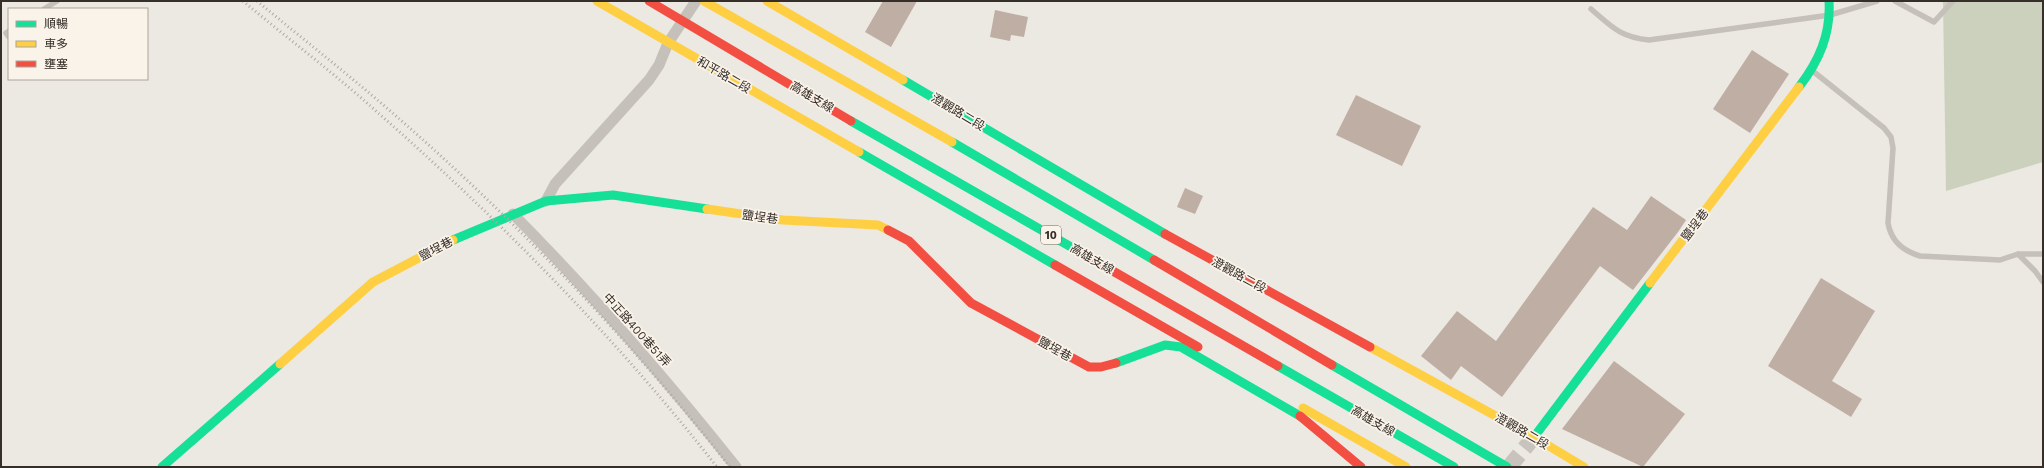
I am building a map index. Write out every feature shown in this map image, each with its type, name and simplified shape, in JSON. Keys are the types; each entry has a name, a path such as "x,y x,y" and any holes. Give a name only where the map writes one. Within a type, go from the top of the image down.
{"main road":[{"name":"和平路二段","path":"597,1 1406,467"},
{"name":"高雄支線","path":"649,1 846,118 1454,467"},
{"name":"10","path":"704,1 874,96 1507,467"},
{"name":"澄觀路二段","path":"767,1 897,76 1131,216 1534,437 1584,467"},
{"name":"鹽埕巷","path":"1534,437 1812,70 1827,41 1830,15 1829,1"},
{"name":"鹽埕巷","path":"162,467 373,282 462,235 546,201 613,195 783,220 878,225 909,241 972,303 1089,367 1101,367 1135,357 1165,345 1181,347 1296,413 1361,467"}],"street":[{"path":"546,201 555,184 648,80 659,65 668,43 696,1"},
{"name":"中正路400巷51弄","path":"513,214 544,245 686,404 736,467"}],"lane":[{"path":"46,8 57,1"},
{"path":"1591,9 1617,31 1632,39 1649,40 1830,15 1877,1"},
{"path":"1895,1 1934,22 1953,1"},
{"path":"1812,70 1884,128 1891,137 1893,148 1888,223 1889,232 1903,249 1910,253 1928,256 2000,260 2018,254 2043,254"},
{"path":"2018,254 2035,271 2043,282"}],"green space":[{"path":"1943,1 2043,1 2043,162 1946,191"}],"building":[{"path":"883,1 917,1 891,47 865,32"},
{"path":"995,10 1028,17 1024,37 1011,35 1010,41 990,37"},
{"path":"1752,50 1789,74 1750,133 1713,109"},
{"path":"1356,95 1421,126 1402,166 1336,135"},
{"path":"1185,188 1203,196 1195,214 1177,207"},
{"path":"1651,196 1686,220 1678,232 1633,290 1600,266 1502,397 1461,366 1451,380 1421,356 1457,311 1496,341 1593,207 1627,230"},
{"path":"1821,278 1875,311 1832,381 1862,399 1851,417 1768,366"},
{"path":"1614,361 1685,414 1643,467 1562,429"}],"tunnel":[{"path":"1509,467 1534,437"}],"railway":[{"path":"243,1 361,98 423,153 512,238 639,372 717,467"},
{"path":"257,1 381,103 474,187 520,231 564,276 649,370 730,467"}],"traffic: fast":[{"path":"1799,87 1818,57 1826,36 1829,1"},
{"path":"903,80 1165,234"},
{"path":"851,121 1092,259"},
{"path":"952,142 1154,260"},
{"path":"859,152 1055,265"},
{"path":"453,240 546,201 613,195 707,209"},
{"path":"1534,437 1650,283"},
{"path":"1116,363 1165,345 1181,347 1300,416"},
{"path":"162,467 280,364"},
{"path":"1332,365 1507,467"},
{"path":"1278,366 1454,467"}],"traffic: slow":[{"path":"597,1 859,152"},
{"path":"704,1 952,142"},
{"path":"767,1 903,80"},
{"path":"1650,283 1799,87"},
{"path":"707,209 783,220 878,225 888,230"},
{"path":"280,364 373,282 453,240"},
{"path":"1370,347 1534,437 1584,467"},
{"path":"1303,408 1406,467"}],"traffic: jam":[{"path":"649,1 851,121"},
{"path":"888,230 909,241 971,303 1089,367 1101,367 1116,363"},
{"path":"1165,234 1370,347"},
{"path":"1092,259 1278,366"},
{"path":"1154,260 1332,365"},
{"path":"1055,265 1198,347"},
{"path":"1300,416 1361,467"}]}
